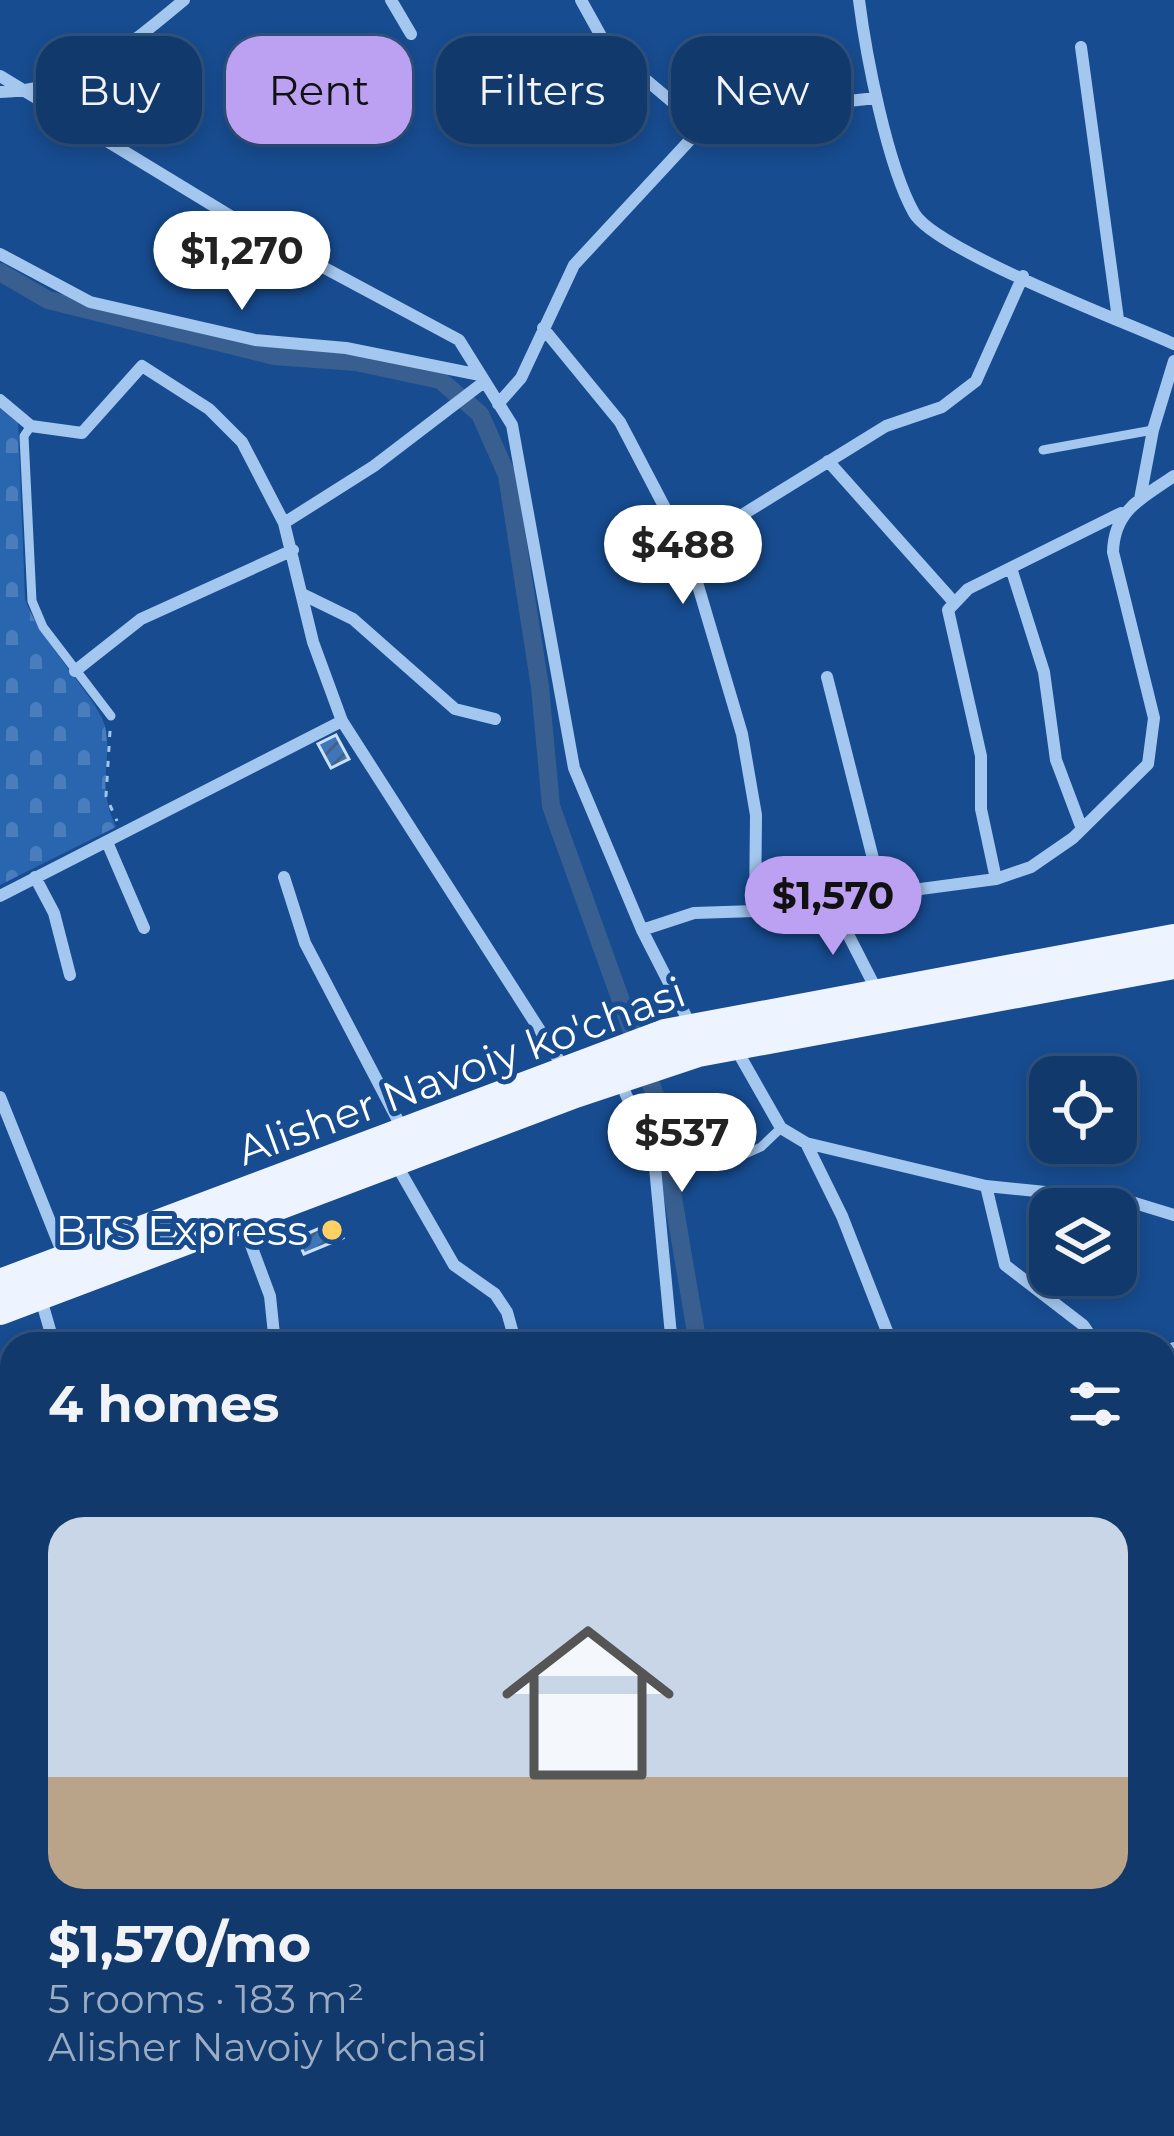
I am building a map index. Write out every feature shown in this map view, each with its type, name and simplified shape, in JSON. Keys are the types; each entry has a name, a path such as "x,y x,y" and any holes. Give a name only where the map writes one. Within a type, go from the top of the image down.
{"main road":[{"name":"Alisher Navoiy ko'chasi","path":"0,1284 400,1149 682,1044 878,994 1174,939"},
{"name":"Alisher Navoiy ko'chasi","path":"731,1033 1174,964"},
{"name":"Alisher Navoiy ko'chasi","path":"0,1310 242,1220 565,1070 622,1067"}],"street":[{"path":"0,92 76,78 131,44 184,0"},
{"path":"392,0 410,34"},
{"path":"580,0 607,47 671,101"},
{"path":"859,0 876,98 914,214 936,236 986,263 1023,275 1174,344"},
{"path":"1081,47 1118,319"},
{"path":"0,76 19,92 250,227 459,340 512,425 574,768 642,930 682,1044"},
{"path":"851,101 876,98"},
{"path":"498,404 521,378 574,265 686,144"},
{"path":"0,254 90,302 255,340 346,348 482,380"},
{"path":"687,549 886,427 942,407 976,381 1023,275"},
{"path":"543,328 620,422 687,549 711,615 742,734 756,815 754,911"},
{"path":"1140,500 1153,430 1174,361"},
{"path":"0,400 31,426 82,433 142,366 208,409 242,442 284,523 314,642 342,721 565,1070"},
{"path":"284,523 374,466 482,380"},
{"path":"828,461 952,600 949,623 981,756 981,808 996,879"},
{"path":"952,600 1121,513 1174,476"},
{"path":"642,930 694,913 754,911 996,879 1031,867 1082,829 1148,764 1154,745 1154,718 1113,552 1121,513"},
{"path":"75,671 141,619 293,550"},
{"path":"1011,568 1044,671 1056,760 1082,829"},
{"path":"304,595 352,620 455,709 495,719"},
{"path":"827,677 882,894"},
{"path":"0,896 342,721"},
{"path":"107,842 144,928"},
{"path":"284,877 305,943 454,1265 495,1294 513,1332"},
{"path":"34,878 54,913 70,975"},
{"path":"831,901 878,994"},
{"path":"731,1033 781,1128 806,1143 986,1186 1125,1200 1174,1215"},
{"path":"622,1067 654,1157 671,1332"},
{"path":"0,1097 65,1260"},
{"path":"806,1143 842,1216 887,1332"},
{"path":"986,1186 1005,1264 1066,1310 1085,1332"},
{"path":"242,1220 270,1296 274,1332"},
{"path":"40,1295 51,1332"}],"lane":[{"path":"31,426 24,436 32,601 43,627 111,716"},
{"path":"1043,450 1153,430"},
{"path":"721,1165 761,1148 781,1128"}],"path":[{"path":"111,716 106,796 122,833"}],"green space":[{"path":"0,406 18,420 25,599 105,726 105,786 116,827 0,885"}],"building":[{"path":"336,735 349,759 331,768 318,744"},
{"path":"336,1221 343,1238 304,1254 297,1238"}],"waterway":[{"path":"0,272 48,300 274,356 356,362 440,380 480,414 507,475 540,687 551,806 656,1098 696,1332"}],"place":[{"name":"BTS Express","path":"332,1230"}]}
